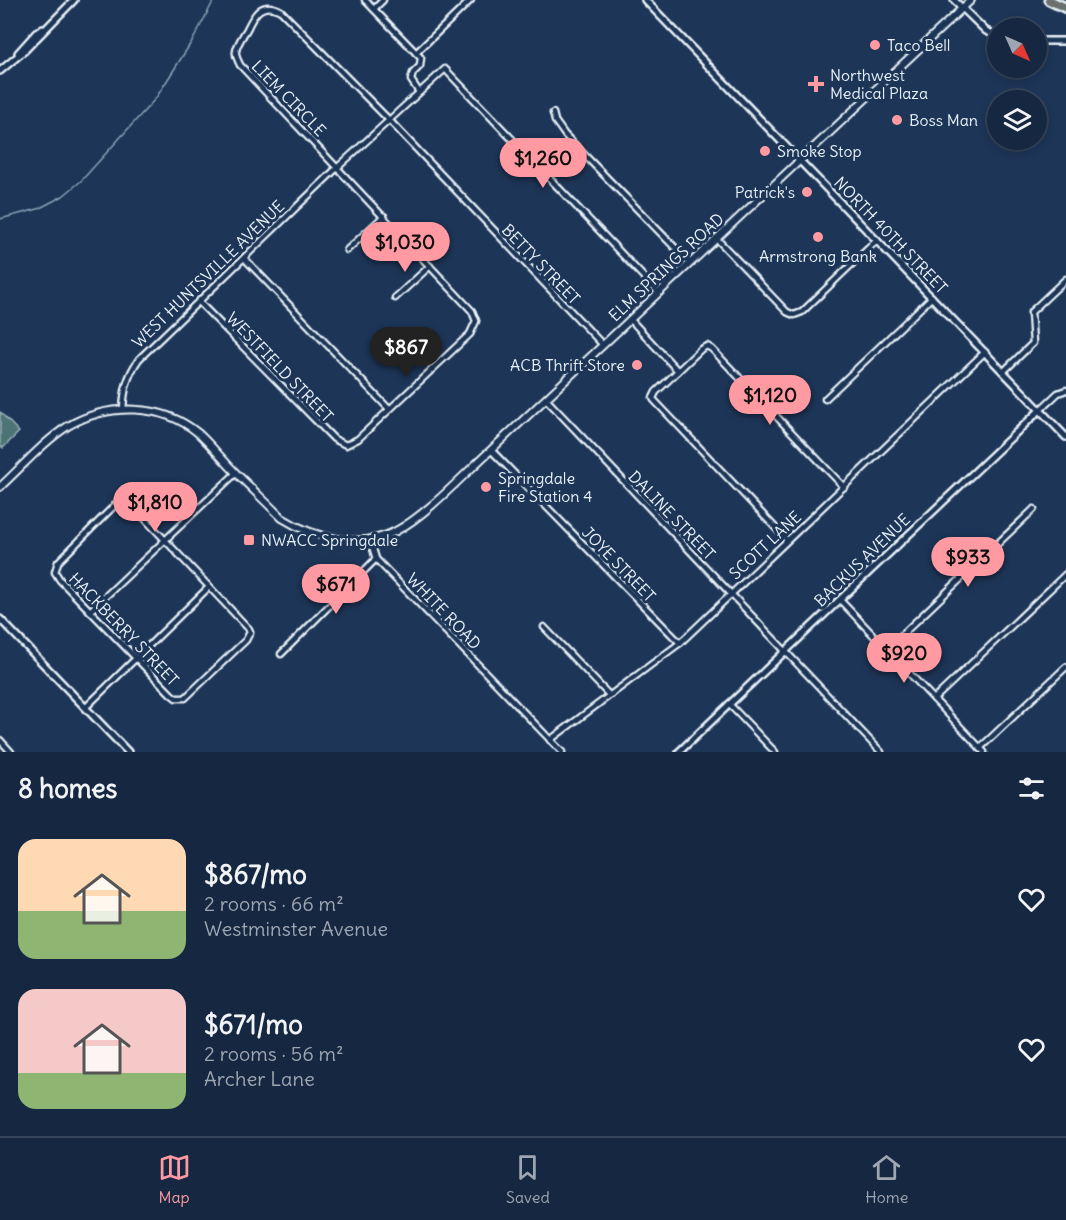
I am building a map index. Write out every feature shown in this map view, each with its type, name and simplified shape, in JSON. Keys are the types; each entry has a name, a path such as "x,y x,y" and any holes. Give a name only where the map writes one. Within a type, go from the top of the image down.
{"highway":[{"path":"1049,0 1066,8"}],"main road":[{"name":"ELM SPRINGS ROAD","path":"370,539 394,532 410,523 546,399 971,0"},
{"path":"0,487 67,427 86,417 123,410 159,412 197,433 282,518 293,525 335,539 370,539"}],"street":[{"path":"0,71 32,44 74,0"},
{"path":"365,0 416,53 421,62 411,80 419,92"},
{"path":"374,9 383,0"},
{"path":"416,53 471,0"},
{"name":"NORTH 40TH STREET","path":"645,0 1066,437"},
{"path":"954,0 987,31"},
{"name":"LIEM CIRCLE","path":"338,167 238,61 237,49 256,11 266,6 278,9 388,120"},
{"path":"1047,41 1066,41"},
{"name":"WEST HUNTSVILLE AVENUE","path":"123,410 127,380 139,359 338,167 445,69 658,292"},
{"path":"554,113 555,121 565,135 690,263"},
{"name":"BETTY STREET","path":"388,120 603,345"},
{"path":"244,258 389,409 470,334 476,321 472,311 338,167"},
{"path":"347,250 384,216"},
{"path":"716,238 787,312 794,315 802,312 877,240"},
{"path":"395,298 430,266"},
{"path":"1004,372 1033,343 1031,312 1066,279"},
{"path":"825,399 932,297"},
{"name":"WESTFIELD STREET","path":"199,302 334,439 346,445 358,439 389,409"},
{"path":"630,320 678,370"},
{"path":"787,540 653,398 678,370 701,349 707,346 712,349 844,487"},
{"name":"SCOTT LANE","path":"550,740 680,643 985,352"},
{"name":"BACKUS AVENUE","path":"679,752 1058,393 1066,390"},
{"name":"DALINE STREET","path":"546,399 881,752"},
{"name":"JOYE STREET","path":"491,450 680,643"},
{"path":"90,611 236,473"},
{"name":"HACKBERRY STREET","path":"164,539 132,505 123,502 115,505 58,562 55,572 60,580 171,694 180,699 190,694 246,640 250,632 247,626 209,587"},
{"path":"887,650 1034,509"},
{"path":"86,707 209,587 164,539"},
{"name":"WHITE ROAD","path":"370,539 375,559 562,752"},
{"path":"281,654 375,559"},
{"path":"933,699 1066,574"},
{"path":"840,600 982,750 1066,666"},
{"path":"0,619 128,752"},
{"path":"544,627 609,695"},
{"path":"729,704 775,752"},
{"path":"0,740 11,752"}],"green space":[{"path":"0,412 19,432 3,448 0,445"}],"waterway":[{"path":"0,219 38,209 63,196 81,181 156,98 194,38 214,0"}],"place":[{"name":"Taco Bell","path":"875,45"},
{"name":"Northwest Medical Plaza","path":"816,84"},
{"name":"Boss Man","path":"897,120"},
{"name":"Smoke Stop","path":"765,151"},
{"name":"Patrick's","path":"807,192"},
{"name":"Armstrong Bank","path":"818,237"},
{"name":"ACB Thrift Store","path":"637,365"},
{"name":"Springdale Fire Station 4","path":"486,487"},
{"name":"NWACC Springdale","path":"249,540"}]}
